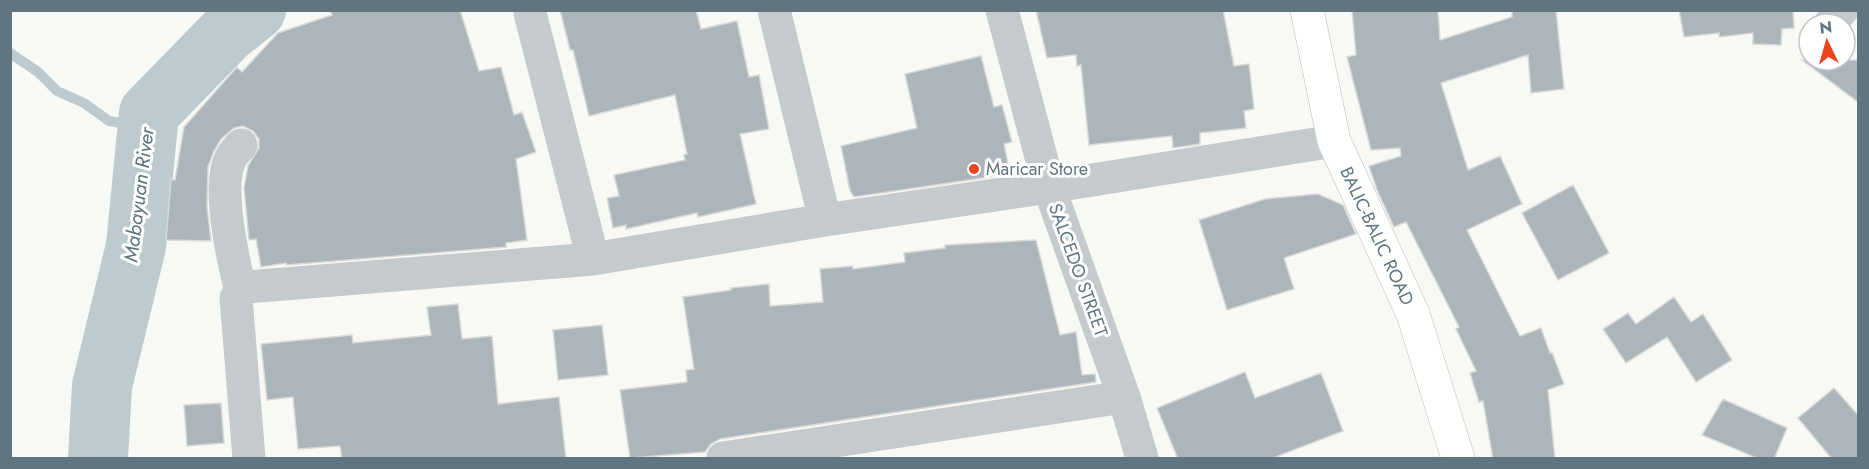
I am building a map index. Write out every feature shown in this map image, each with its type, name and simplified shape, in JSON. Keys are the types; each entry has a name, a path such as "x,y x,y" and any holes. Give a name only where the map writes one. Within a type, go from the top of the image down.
{"main road":[{"name":"BALIC-BALIC ROAD","path":"1307,10 1334,141 1413,314 1458,459"}],"street":[{"path":"774,10 825,220"},
{"name":"SALCEDO STREET","path":"1002,10 1049,187 1124,397 1142,459"},
{"path":"530,12 593,259"},
{"path":"249,459 236,298 241,291 253,286 593,259 825,220 1334,141"},
{"path":"241,145 230,160 226,177 226,204 231,253 241,291"},
{"path":"723,459 1124,397"}],"building":[{"path":"330,10 460,10 479,71 501,67 514,115 522,112 536,152 516,159 527,240 506,243 506,247 287,265 286,263 261,267 256,239 249,240 244,188 248,166 259,148 259,139 253,131 243,126 234,128 221,139 208,167 207,206 211,241 166,240 171,179 175,180 184,127 237,67 242,72 278,33 332,15"},
{"path":"560,10 696,10 701,29 737,21 749,77 759,75 769,129 740,134 756,204 698,217 697,213 626,229 626,225 613,228 607,198 619,196 614,175 685,160 684,155 687,154 675,95 589,116 573,50 570,50"},
{"path":"1036,10 1223,10 1234,66 1249,64 1254,109 1244,111 1246,128 1200,133 1200,144 1173,148 1172,136 1089,145 1081,65 1077,66 1076,55 1047,58"},
{"path":"1352,10 1438,10 1440,40 1512,17 1512,10 1556,10 1564,89 1531,93 1528,55 1441,83 1468,170 1500,156 1522,204 1467,230 1520,336 1541,328 1550,353 1552,352 1564,384 1548,390 1555,459 1493,459 1483,401 1479,402 1470,373 1476,371 1456,329 1459,327 1406,222 1394,227 1369,166 1401,156 1400,148 1371,150 1347,57 1356,55"},
{"path":"1679,10 1793,10 1794,28 1782,29 1781,45 1753,44 1753,33 1719,37 1719,33 1684,37"},
{"path":"981,56 994,107 1002,105 1012,142 1004,144 1010,174 854,197 850,191 841,146 917,128 905,74"},
{"path":"1858,60 1858,102 1818,72 1857,72"},
{"path":"1573,185 1609,253 1558,280 1522,213"},
{"path":"1318,194 1343,205 1356,234 1284,258 1294,289 1227,310 1199,220 1265,199"},
{"path":"1036,240 1060,335 1076,332 1082,375 1095,374 1096,382 720,439 711,444 705,452 630,458 620,390 687,382 686,370 694,369 683,297 769,284 770,306 823,302 820,269 853,266 853,269 905,262 904,253 945,248 945,245"},
{"path":"1674,297 1691,322 1703,314 1732,360 1696,382 1667,337 1626,363 1603,329 1628,313 1636,324"},
{"path":"458,304 462,339 492,336 498,404 559,397 566,459 342,459 340,446 298,449 293,397 267,400 261,344 352,335 353,343 431,335 427,307"},
{"path":"602,325 608,375 558,380 553,330"},
{"path":"1245,372 1255,398 1321,373 1343,431 1270,459 1178,459 1157,408"},
{"path":"1834,388 1858,415 1858,459 1832,459 1798,418"},
{"path":"1723,399 1787,428 1774,459 1759,459 1702,435"},
{"path":"221,403 224,443 187,446 184,405"}],"waterway":[{"name":"Mabayuan River","path":"98,458 102,386 136,246 149,113 227,33 256,10"},
{"path":"10,53 38,72 57,91 84,103 109,121 148,127"}],"place":[{"name":"Maricar Store","path":"974,169"}]}
